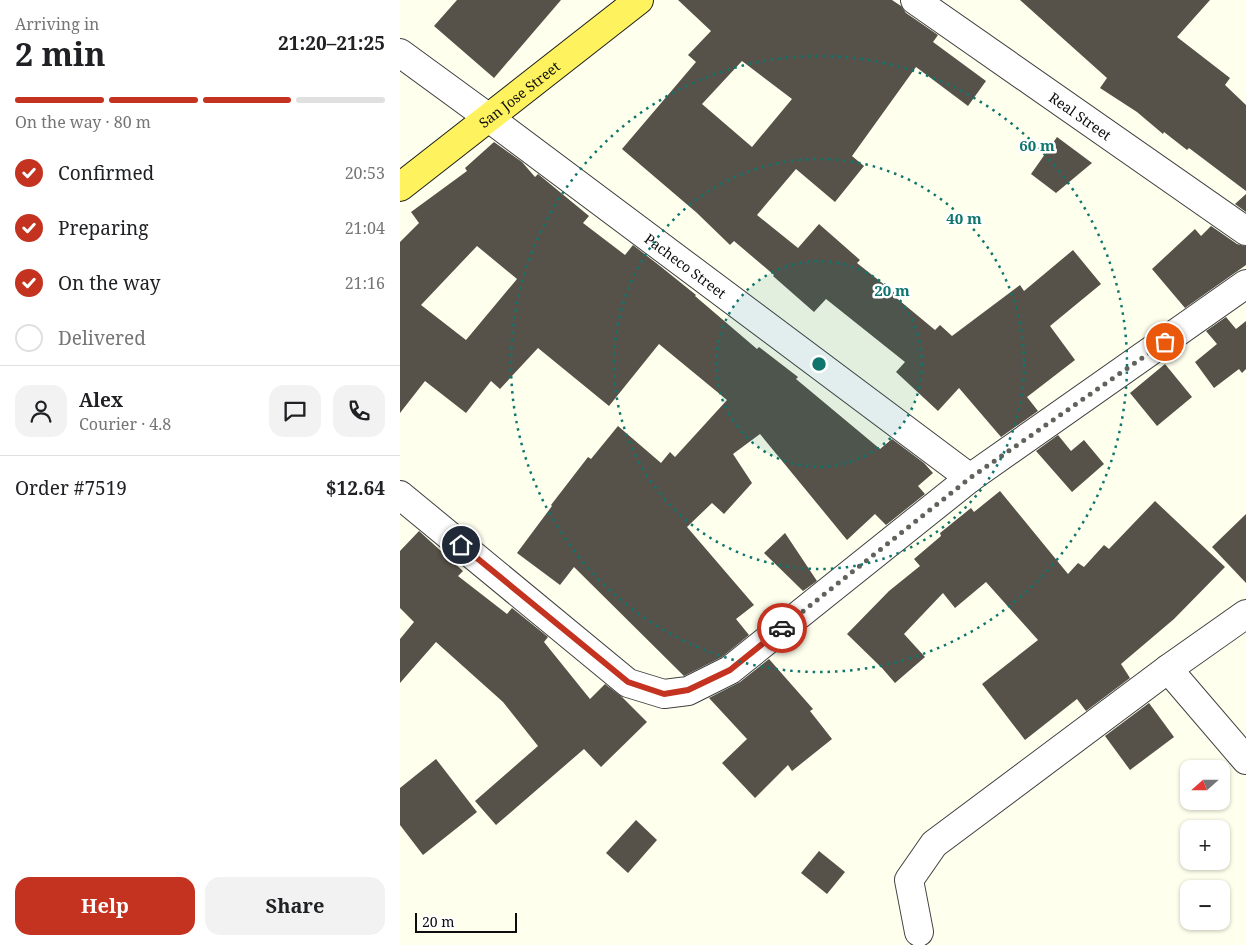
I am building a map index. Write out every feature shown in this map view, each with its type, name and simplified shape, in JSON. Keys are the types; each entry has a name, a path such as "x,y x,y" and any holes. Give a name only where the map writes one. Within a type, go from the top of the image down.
{"main road":[{"name":"San Jose Street","path":"400,187 639,0"}],"street":[{"name":"Real Street","path":"916,0 1246,231"},
{"name":"Pacheco Street","path":"400,53 970,478"},
{"path":"400,495 628,682 664,694 688,690 730,670 970,478 1246,284"},
{"path":"919,932 909,880 934,844 1168,669 1246,614"},
{"path":"1168,669 1246,760"}],"building":[{"path":"457,0 561,0 494,78 434,26"},
{"path":"678,0 892,0 901,6 906,13 938,35 933,42 986,81 968,106 916,67 852,156 864,166 835,202 796,169 757,215 798,248 819,224 860,260 857,263 896,294 894,296 935,330 940,325 952,336 1020,285 1024,291 1073,250 1101,284 1050,326 1075,360 1027,397 1038,411 1001,437 959,388 938,411 896,372 905,362 826,299 814,312 734,241 730,245 697,213 622,149 696,62 688,55 711,31","holes":["742,61 792,99 752,147 702,104"]},
{"path":"1020,0 1210,0 1177,37 1230,78 1225,85 1246,105 1246,191 1189,148 1187,150 1164,132 1163,134 1137,112 1100,88 1107,78"},
{"path":"1057,137 1092,163 1056,193 1031,174"},
{"path":"494,142 522,162 535,177 538,174 589,216 583,223 625,255 633,245 696,295 757,349 759,347 798,377 796,379 880,449 892,439 924,463 933,473 918,486 925,494 886,525 875,514 847,540 760,434 733,454 752,483 724,514 712,503 687,527 754,605 736,619 749,635 722,657 684,676 574,567 560,585 517,553 588,457 591,459 618,426 661,463 670,452 675,457 727,400 659,344 609,406 538,348 500,389 491,381 466,413 425,381 400,413 400,242 419,223 411,212 467,171 465,168","holes":["477,246 517,279 466,340 421,305"]},
{"path":"1246,194 1246,212 1235,204"},
{"path":"1211,226 1237,244 1246,246 1246,265 1185,308 1152,269 1195,229 1201,236"},
{"path":"1226,317 1236,329 1246,321 1246,369 1242,373 1239,369 1214,388 1195,362 1217,344 1206,331"},
{"path":"1165,364 1192,397 1157,426 1130,393"},
{"path":"1058,435 1071,451 1084,440 1104,464 1072,492 1036,451"},
{"path":"1000,491 1068,574 1078,563 1084,567 1104,545 1109,549 1155,501 1225,567 1174,619 1121,664 1130,678 1086,711 1077,699 1025,740 982,684 1038,640 986,582 955,608 943,593 904,634 925,657 895,683 847,634 889,591 920,566 914,559 941,536 940,533 971,508 974,512"},
{"path":"1246,514 1246,583 1212,547"},
{"path":"419,531 463,571 458,576 507,614 512,608 548,637 544,642 590,699 605,684 622,697 647,722 601,767 584,749 496,825 475,801 538,746 503,702 436,642 400,683 400,639 414,622 400,608 400,551"},
{"path":"785,533 817,581 803,591 764,553"},
{"path":"769,659 813,709 810,711 832,739 792,771 788,765 755,798 722,763 747,739 709,698 740,682"},
{"path":"1149,703 1174,737 1130,770 1105,736"},
{"path":"436,759 477,812 423,855 400,825 400,788"},
{"path":"636,820 657,840 628,873 606,853"},
{"path":"819,851 845,872 827,894 801,873"}],"way so far":[{"path":"782,628 970,478 1165,342"}],"route":[{"path":"461,545 628,682 664,694 688,690 730,670 782,628"}]}
